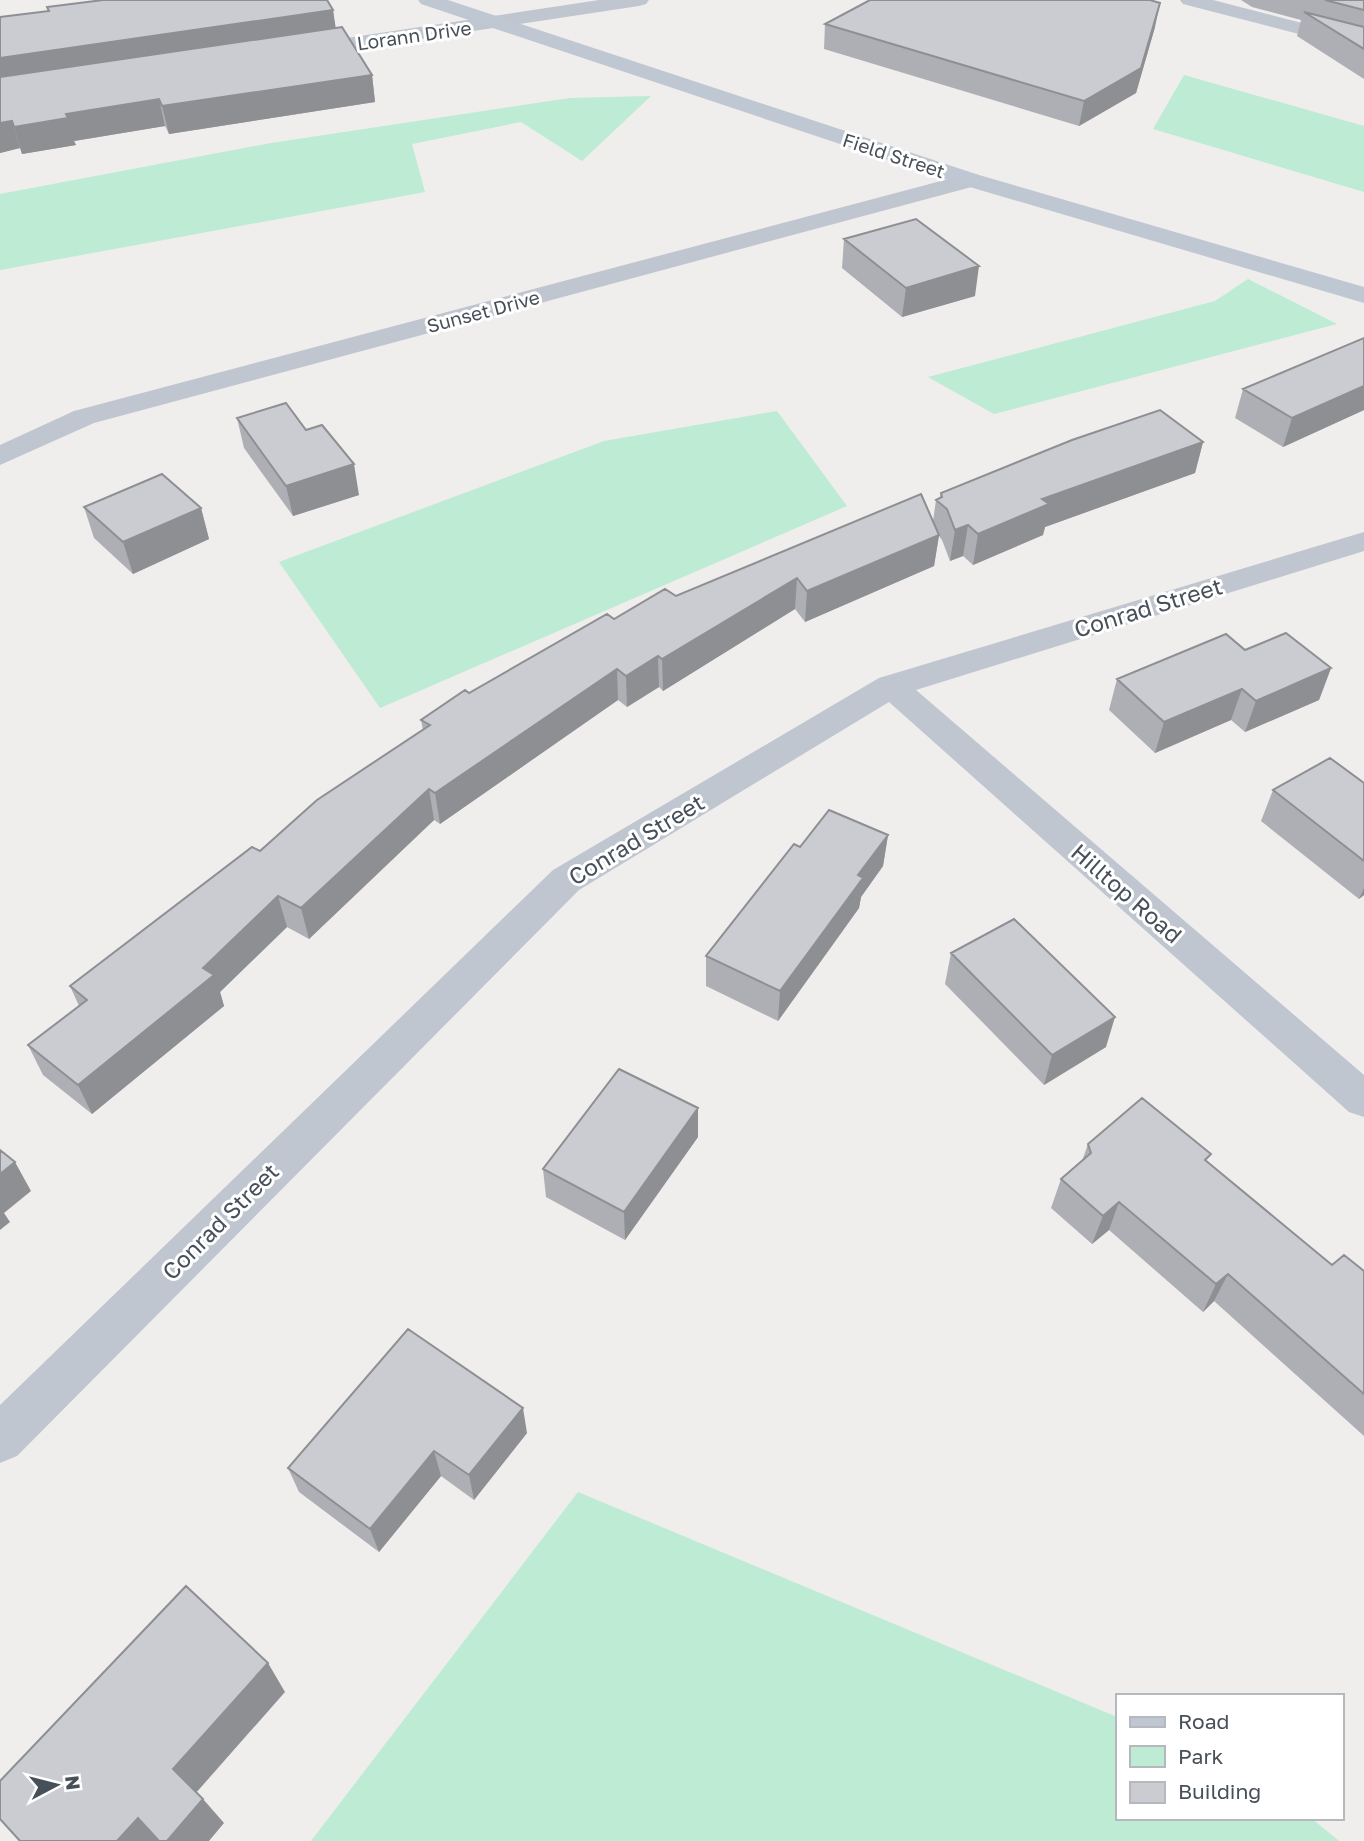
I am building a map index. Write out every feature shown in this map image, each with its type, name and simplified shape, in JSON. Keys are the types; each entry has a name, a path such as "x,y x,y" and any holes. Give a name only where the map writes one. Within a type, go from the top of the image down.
{"street":[{"name":"Field Street","path":"428,0 971,180 1364,295"},
{"name":"Lorann Drive","path":"275,55 639,0"},
{"path":"1190,0 1364,45"},
{"name":"Sunset Drive","path":"0,456 84,417 971,180"},
{"name":"Conrad Street","path":"0,1439 566,880 891,686 1364,541"},
{"name":"Hilltop Road","path":"891,686 1364,1100"}],"green space":[{"path":"1184,75 1364,126 1364,192 1153,129"},
{"path":"651,96 582,161 521,122 412,144 425,192 0,270 0,194 271,143 570,98"},
{"path":"1248,279 1337,324 994,414 928,377 1215,301"},
{"path":"777,411 847,506 380,708 279,562 604,441"},
{"path":"578,1492 1116,1717 1116,1820 1313,1820 1339,1841 311,1841"}],"building":[{"path":"103,0 327,0 333,10 0,58 0,17 49,11 47,7"},
{"path":"870,0 1150,0 1160,3 1141,68 1084,101 825,24"},
{"path":"1325,0 1364,0 1364,10"},
{"path":"1304,12 1364,27 1364,49"},
{"path":"342,27 372,75 162,106 159,99 66,114 68,118 14,127 12,121 0,123 0,77"},
{"path":"916,219 979,266 906,288 844,239"},
{"path":"1364,338 1364,386 1292,418 1243,389"},
{"path":"286,403 306,430 322,425 354,464 286,486 237,418"},
{"path":"1160,410 1203,442 1042,499 1049,504 978,534 968,525 955,530 947,509 936,500 942,497 941,493 1072,440"},
{"path":"162,474 201,508 123,542 84,507"},
{"path":"921,494 939,535 807,591 797,578 662,659 658,656 626,676 617,669 435,793 429,789 301,908 278,896 203,968 214,975 78,1085 28,1045 87,1000 70,986 252,847 260,851 317,800 430,725 421,720 465,690 469,693 607,614 614,619 665,589 676,596"},
{"path":"1286,633 1331,668 1256,701 1242,689 1164,722 1117,679 1226,634 1245,650"},
{"path":"1330,758 1364,783 1364,861 1273,790"},
{"path":"829,810 888,835 858,875 863,878 780,991 706,956 794,844 800,847"},
{"path":"1014,919 1115,1017 1052,1055 951,953"},
{"path":"619,1069 698,1108 624,1212 543,1169"},
{"path":"1142,1098 1211,1154 1205,1160 1332,1265 1344,1255 1364,1271 1364,1394 1228,1274 1216,1284 1119,1202 1103,1216 1061,1179 1091,1153 1088,1144"},
{"path":"0,1150 15,1162 0,1174"},
{"path":"408,1329 523,1408 469,1475 434,1451 370,1529 288,1468"},
{"path":"186,1586 268,1663 173,1769 203,1799 167,1841 159,1841 138,1818 117,1841 20,1841 0,1819 0,1781"}]}
